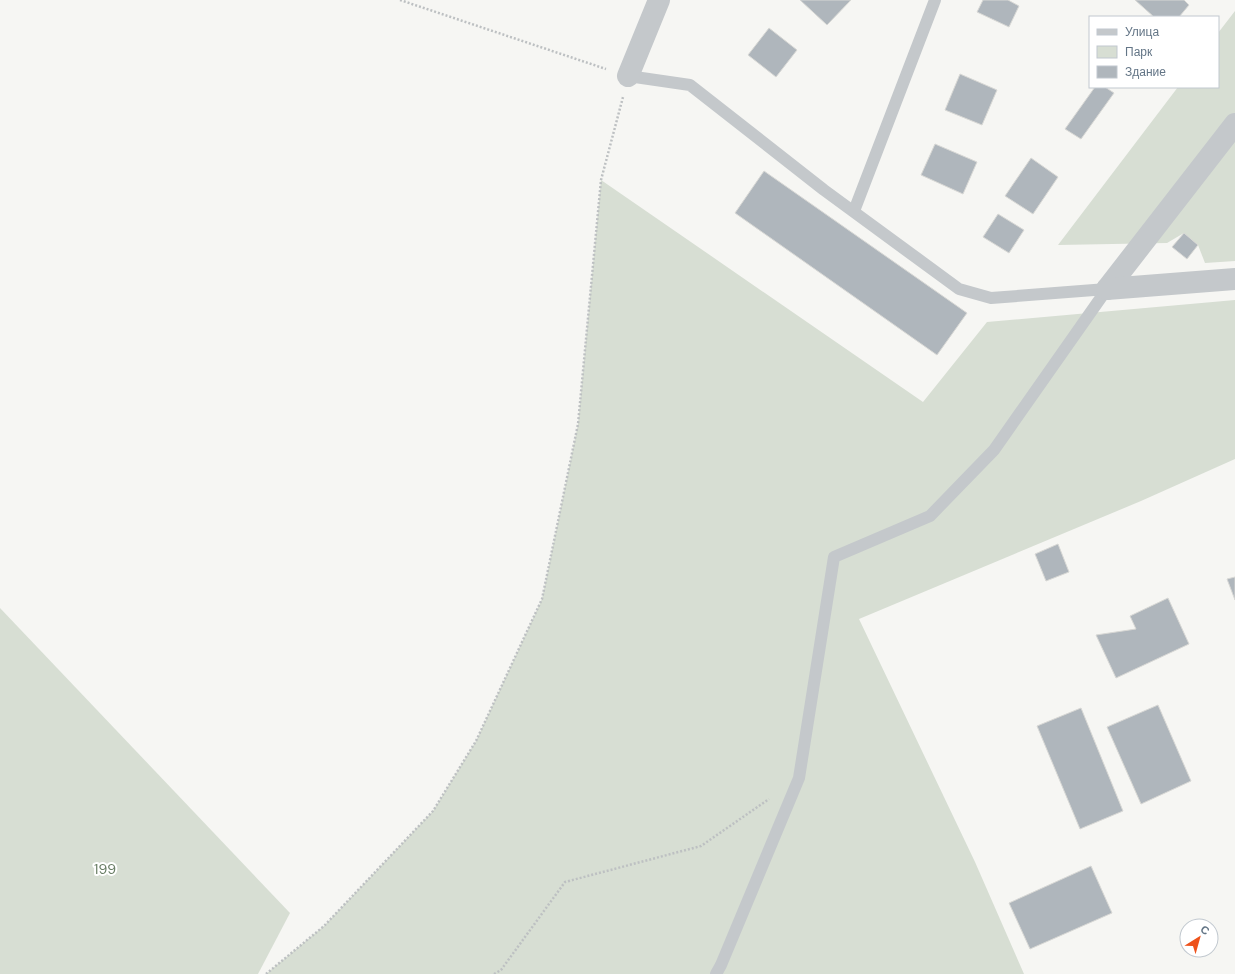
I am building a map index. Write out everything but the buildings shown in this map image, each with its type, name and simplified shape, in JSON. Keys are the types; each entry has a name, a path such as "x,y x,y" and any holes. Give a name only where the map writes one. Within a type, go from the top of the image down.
{"street":[{"path":"628,76 659,0"},
{"path":"1107,289 1235,124"},
{"path":"1107,289 1235,279"}],"lane":[{"path":"854,211 935,0"},
{"path":"628,76 690,85 824,190 960,288 991,298 1107,289"},
{"path":"716,974 799,778 834,557 930,516 994,450 1107,289"}],"path":[{"path":"266,974 324,926 433,811 476,741 542,599 578,424 601,180 628,76 400,0"},
{"path":"494,974 501,970 565,882 701,846 799,778"}],"green space":[{"path":"1235,11 1235,261 1205,263 1198,245 1184,233 1167,243 1058,245 1177,88 1219,88 1219,32"},
{"path":"601,180 923,402 987,322 1235,300 1235,459 1141,501 859,619 975,862 1024,974 266,974 324,926 433,811 476,741 542,599 578,424"},
{"name":"199","path":"0,608 290,913 258,974 0,974"}]}
